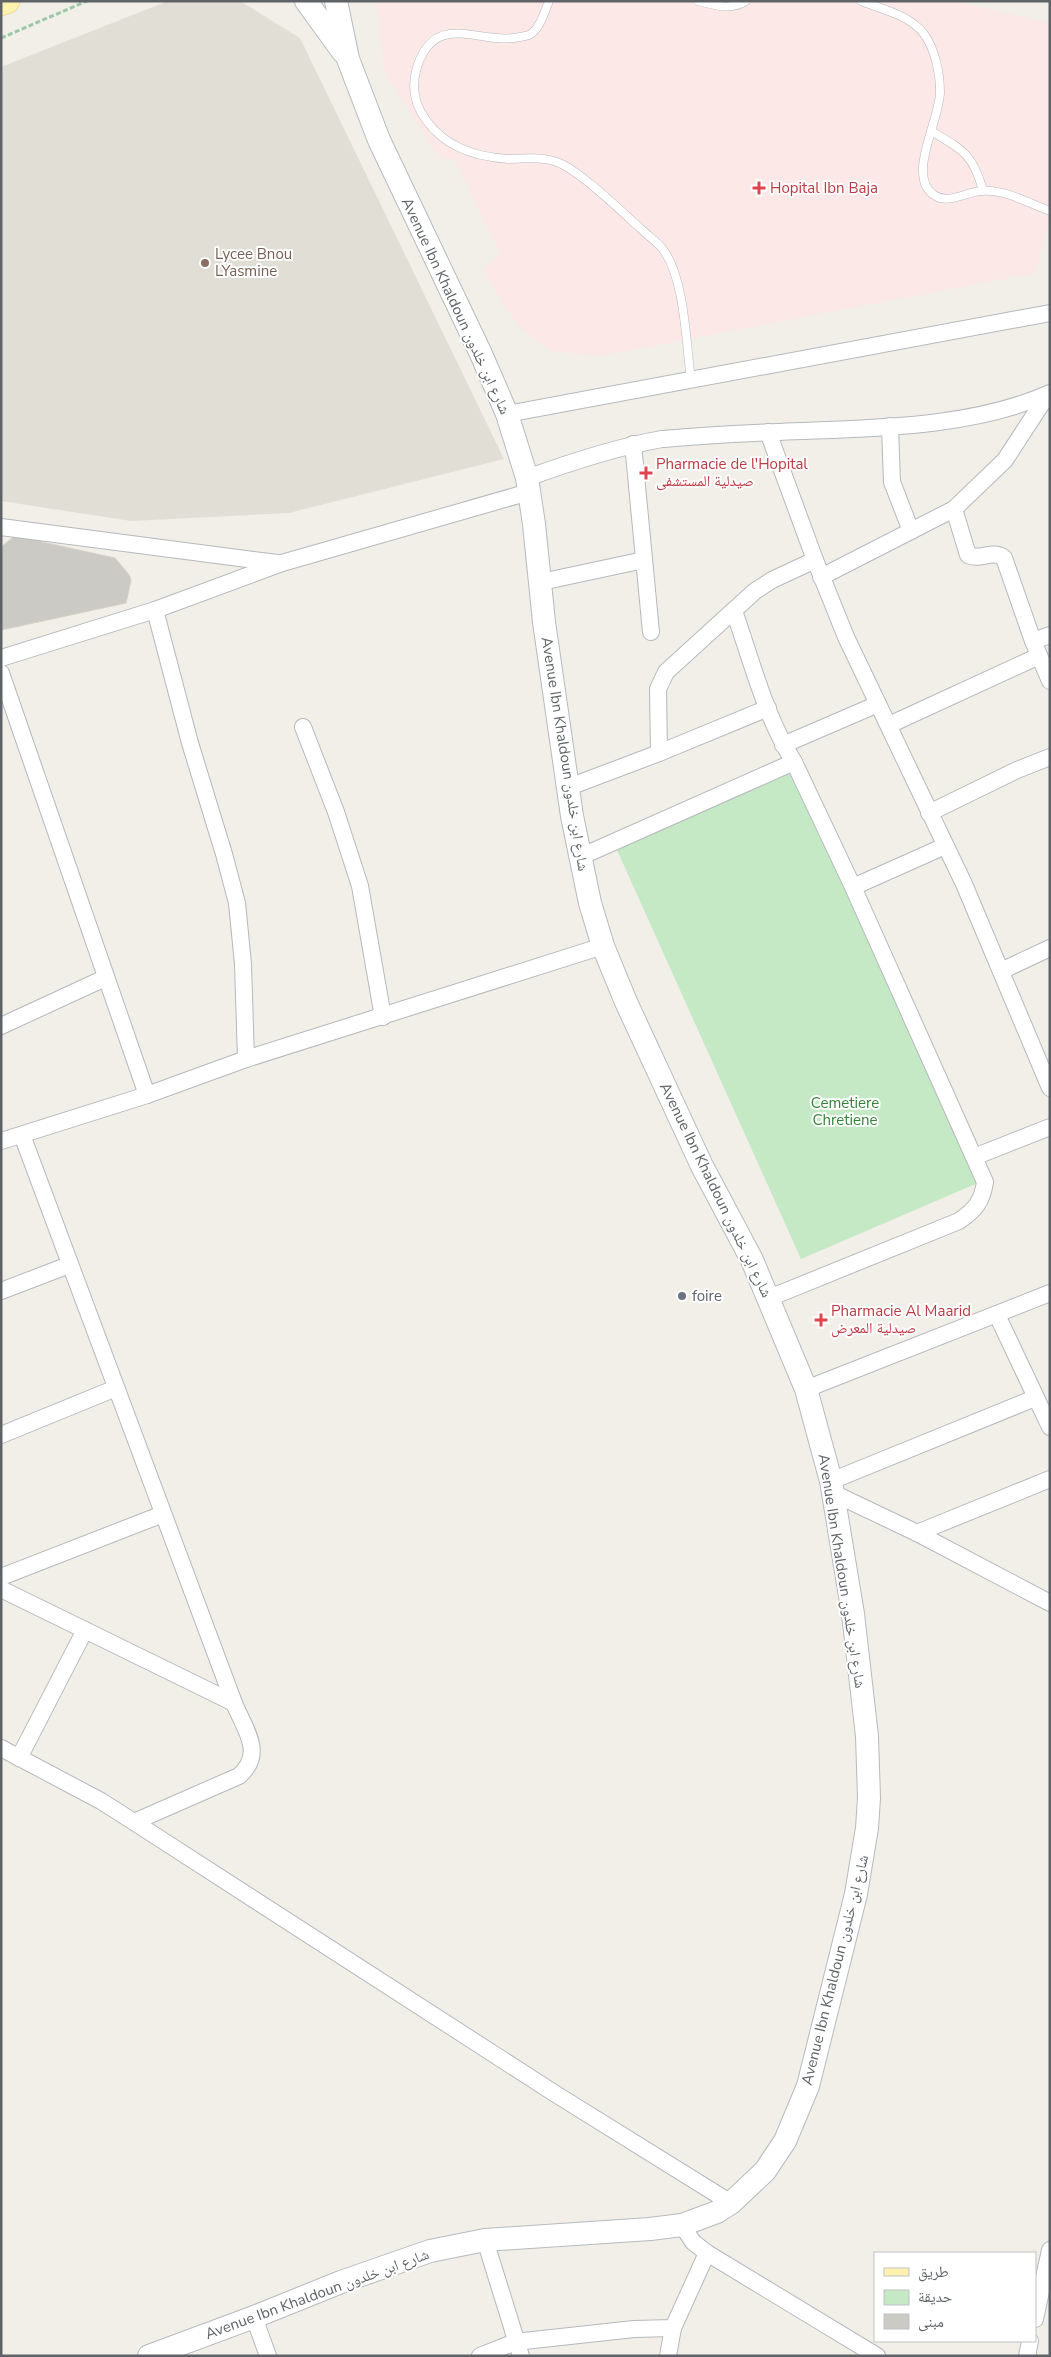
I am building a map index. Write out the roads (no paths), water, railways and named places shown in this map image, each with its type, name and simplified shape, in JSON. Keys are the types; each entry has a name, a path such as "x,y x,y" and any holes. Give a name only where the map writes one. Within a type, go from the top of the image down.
{"main road":[{"path":"1,3 7,1"}],"street":[{"path":"306,1 348,59"},
{"path":"336,1 348,59"},
{"name":"Avenue Ibn Khaldoun شارع ابن خلدون","path":"149,2356 254,2318 341,2282 430,2251 485,2240 630,2231 682,2225 717,2212 731,2203 765,2171 785,2141 796,2117 818,2047 862,1860 869,1798 867,1736 853,1614 832,1487 806,1390 752,1260 702,1166 630,1011 603,946 580,857 544,622 541,582 528,485 507,414 477,345 379,140 348,59"},
{"path":"507,414 1050,313"},
{"path":"1,658 155,610 282,563 528,485 633,444 662,439 890,426 955,420 1008,407 1049,394"},
{"path":"821,577 954,509 1005,460 1049,394"},
{"path":"890,426 892,482 911,531"},
{"path":"768,432 821,577 878,704 964,884 1050,1088"},
{"path":"633,444 651,632"},
{"path":"954,509 968,555 972,557 995,554 1004,558 1036,648 1050,681"},
{"path":"1,527 282,563"},
{"path":"541,582 644,560"},
{"path":"659,753 658,699 662,678 764,585 814,560"},
{"path":"155,610 190,743 237,903 243,964 246,1059"},
{"path":"734,611 783,745 794,762 853,887 985,1182 980,1203 958,1221 769,1298"},
{"path":"889,725 1036,648 1050,635"},
{"path":"1,672 146,1095"},
{"path":"783,745 878,704"},
{"path":"569,787 659,753 768,708"},
{"path":"303,727 336,812 360,886 383,1017"},
{"path":"929,813 1017,770 1050,757"},
{"path":"580,857 794,762"},
{"path":"853,887 945,846"},
{"path":"2,1138 22,1135 146,1095 246,1059 603,946"},
{"path":"1000,971 1050,948"},
{"path":"1,1026 105,978"},
{"path":"974,1157 1050,1127"},
{"path":"22,1135 69,1265 234,1703 252,1746 253,1754 246,1770 230,1780 134,1822"},
{"path":"1,1291 69,1265"},
{"path":"806,1390 1050,1293"},
{"path":"997,1315 1050,1427"},
{"path":"1,1436 116,1388"},
{"path":"832,1487 1035,1398"},
{"path":"918,1533 1050,1479"},
{"path":"832,1487 1050,1603"},
{"path":"1,1577 163,1514"},
{"path":"1,1589 234,1703"},
{"path":"19,1758 85,1630"},
{"path":"1,1748 134,1822 554,2093 731,2203"},
{"path":"682,2225 693,2242 707,2253 877,2356"},
{"path":"485,2240 518,2349"},
{"path":"1036,2314 1050,2250"},
{"path":"668,2356 674,2328 707,2253"},
{"path":"254,2318 268,2356"},
{"path":"480,2356 634,2329 674,2328"},
{"path":"1027,2356 1030,2342"}],"lane":[{"path":"549,1 540,24 530,35 512,39 462,33 442,35 429,44 418,66 412,88 418,110 433,130 455,147 508,159 534,158 558,162 586,181 663,249 678,283 691,380"},
{"path":"698,1 722,7 742,4 746,1"},
{"path":"860,1 903,17 924,33 935,57 940,92 921,175 926,189 936,197 949,199 982,190 1001,193 1050,211"},
{"path":"931,131 958,147 969,157 977,171 982,190"}],"place":[{"name":"Hopital Ibn Baja","path":"759,188"},
{"name":"Lycee Bnou LYasmine","path":"205,263"},
{"name":"Pharmacie de l'Hopital صيدلية المستشفى","path":"646,473"},
{"name":"foire","path":"682,1296"},
{"name":"Pharmacie Al Maarid صيدلية المعرض","path":"821,1320"}],"park label":[{"name":"Cemetiere Chretiene","path":"845,1112"}]}
